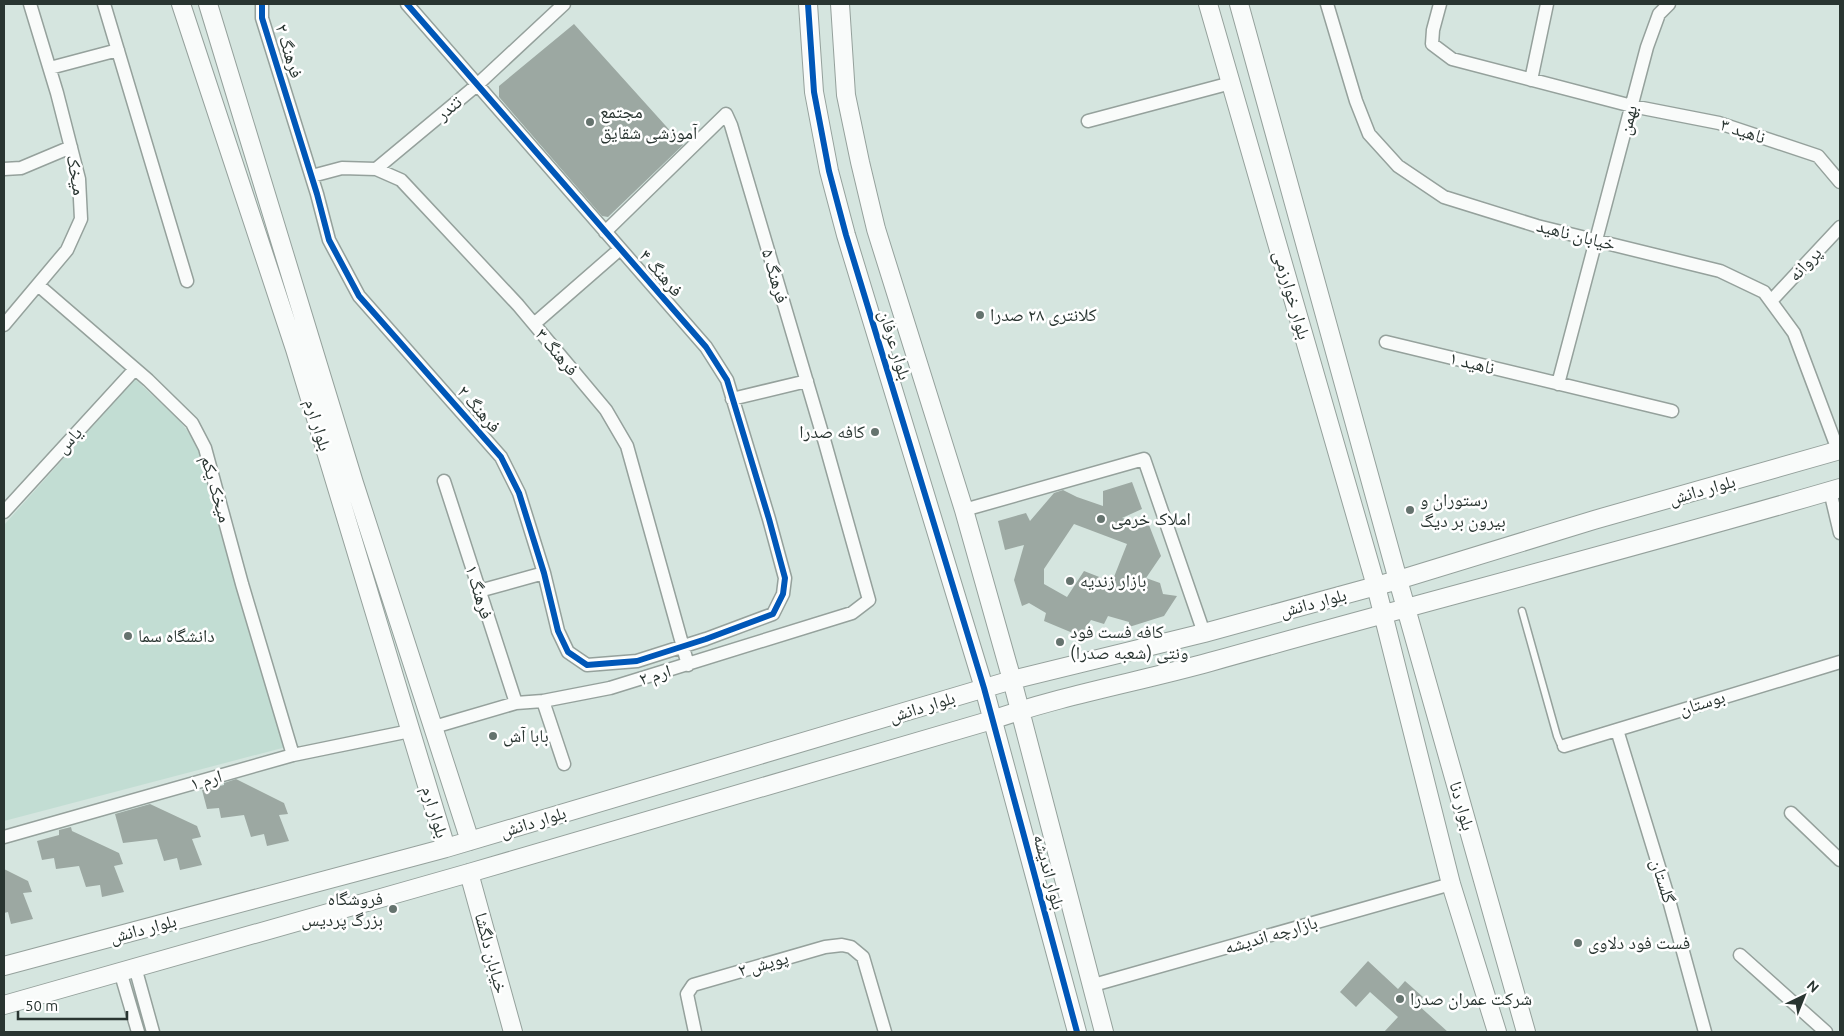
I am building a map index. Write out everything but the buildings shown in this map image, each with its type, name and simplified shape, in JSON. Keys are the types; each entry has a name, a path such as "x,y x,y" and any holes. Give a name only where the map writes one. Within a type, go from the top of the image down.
{"main road":[{"name":"بلوار ارم","path":"181,4 295,349 446,848"},
{"name":"بلوار ارم","path":"208,4 354,483 470,841"},
{"name":"بلوار عرفان","path":"808,4 814,92 829,171 846,235 984,688 992,720"},
{"name":"بلوار عرفان","path":"840,4 846,95 876,229 964,510 1012,680"},
{"name":"بلوار خوارزمی","path":"1208,4 1376,586"},
{"name":"بلوار خوارزمی","path":"1238,4 1398,580"},
{"path":"249,208 268,200"},
{"name":"بلوار دانش","path":"4,966 446,848 1012,680 1204,633 1398,580 1585,523 1839,450"},
{"name":"بلوار دانش","path":"4,1005 469,873 992,720 1020,710 1183,669 1635,546 1835,489"},
{"name":"بلوار دنا","path":"1398,580 1526,1032"},
{"name":"بلوار دنا","path":"1376,586 1451,884 1497,1032"},
{"name":"بلوار اندیشه","path":"1012,680 1090,986 1104,1032"},
{"name":"بلوار اندیشه","path":"992,720 1077,1032"},
{"path":"434,807 436,813 448,818 458,810 458,803"},
{"name":"خیابان دلگشا","path":"469,873 513,1032"}],"street":[{"name":"میخک","path":"4,326 67,250 81,219 79,179 50,68 30,4"},
{"path":"104,4 187,282"},
{"name":"فرهنگ ۲","path":"262,4 262,18 312,176 330,240 359,296 501,457 519,493 544,573 558,631 568,652 587,665 637,661 773,614"},
{"name":"فرهنگ ۴","path":"407,4 706,347 727,380 785,578 783,594 773,614"},
{"name":"تندر","path":"376,169 477,85 564,4"},
{"name":"خیابان ناهید","path":"1327,4 1356,101 1369,134 1398,166 1444,197 1537,226 1720,271 1764,292 1794,334 1839,450"},
{"name":"ناهید ۳","path":"1440,4 1433,30 1432,44 1452,59 1632,106 1719,123 1818,156 1840,182"},
{"path":"1531,80 1547,4"},
{"name":"بهمن","path":"1597,241 1647,47 1660,14 1669,4"},
{"path":"50,68 118,50"},
{"path":"1088,121 1231,83"},
{"name":"فرهنگ ۵","path":"605,232 726,114 731,125 869,600"},
{"path":"4,169 21,168 71,147"},
{"name":"فرهنگ ۳","path":"312,176 342,168 376,169 401,180 534,324 606,410 627,446 688,665"},
{"name":"پروانه","path":"1771,301 1840,227"},
{"path":"1558,384 1597,241"},
{"path":"534,324 620,249"},
{"name":"میخک یکم","path":"38,285 135,369 192,423 205,448 242,584 293,755"},
{"name":"ناهید ۱","path":"1386,342 1672,412"},
{"name":"یاس","path":"4,512 135,369"},
{"path":"732,399 806,381"},
{"path":"964,510 1144,459 1204,633"},
{"name":"فرهنگ ۱","path":"444,481 516,703"},
{"path":"1835,489 1840,532"},
{"path":"479,591 544,573"},
{"name":"ارم ۲","path":"434,727 516,703 543,701 610,688 852,614 869,600"},
{"name":"بوستان","path":"1564,746 1840,662"},
{"path":"543,701 564,764"},
{"name":"گلستان","path":"1617,730 1667,893 1705,1032"},
{"name":"ارم ۱","path":"4,837 293,755 410,731"},
{"path":"1791,813 1840,860"},
{"name":"بازارچه اندیشه","path":"1090,986 1451,884"},
{"name":"پویش ۲","path":"695,1032 687,994 693,985 825,947 842,945 851,947 863,957 885,1032"},
{"path":"1740,955 1826,1032"},
{"path":"128,969 138,1032"},
{"path":"128,969 153,1032"}],"lane":[{"path":"1522,611 1557,736 1560,743 1564,746"}],"shaded area":[{"name":"دانشگاه سما","path":"135,379 179,420 195,441 204,466 286,747 4,821 4,525"}],"cycle path":[{"path":"262,4 262,18 317,194 329,240 359,296 501,457 519,493 544,573 558,631 568,652 587,665 637,661 706,639 773,614 783,594 785,578 727,380 706,347 407,4"},
{"path":"808,4 814,92 829,171 846,235 984,688 1077,1032"}],"place":[{"name":"مجتمع آموزشی شقایق","path":"590,122"},
{"name":"کلانتری ۲۸ صدرا","path":"980,315"},
{"name":"کافه صدرا","path":"875,432"},
{"name":"رستوران و بیرون بر دیگ","path":"1410,510"},
{"name":"املاک خرمی","path":"1101,519"},
{"name":"بازار زندیه","path":"1070,581"},
{"name":"دانشگاه سما","path":"128,636"},
{"name":"کافه فست فود ونتی (شعبه صدرا)","path":"1060,642"},
{"name":"بابا آش","path":"493,736"},
{"name":"فروشگاه بزرگ پردیس","path":"393,909"},
{"name":"فست فود دلاوی","path":"1578,943"},
{"name":"شرکت عمران صدرا","path":"1400,999"}]}
